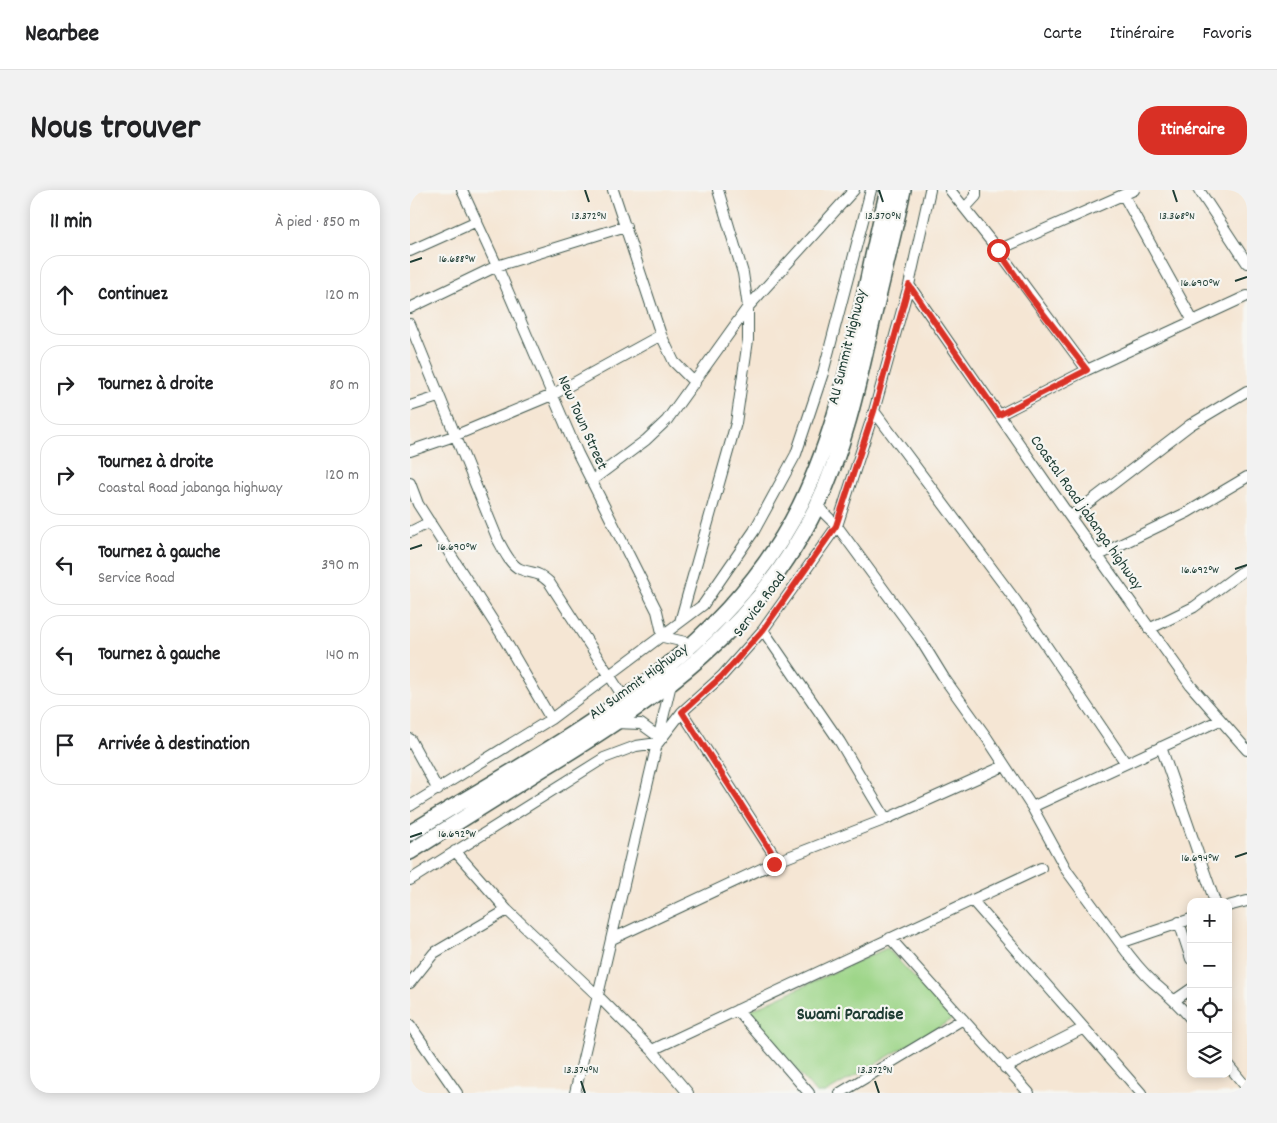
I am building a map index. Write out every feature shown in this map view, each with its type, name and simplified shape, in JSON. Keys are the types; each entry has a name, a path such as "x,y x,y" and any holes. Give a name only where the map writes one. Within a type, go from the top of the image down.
{"main road":[{"name":"AU Summit Highway","path":"410,833 566,737 646,684 694,644 735,603 761,568 806,494 822,454 838,399 888,190"},
{"name":"AU Summit Highway","path":"410,852 614,723 671,684 710,650 747,612 774,577 817,506 836,458 852,405 903,190"}],"street":[{"name":"New Town Street","path":"462,190 591,480 657,611 663,637"},
{"path":"614,190 661,335 674,362 695,383"},
{"path":"680,622 736,424 748,340 748,307 743,273 718,190"},
{"path":"591,480 646,440 667,420 748,307 854,190"},
{"path":"410,806 552,719 702,606 754,531 796,454 823,372 871,190"},
{"name":"Service Road","path":"659,740 682,712 722,676 763,630 836,526 874,411 909,285 930,190"},
{"path":"950,190 998,250 1029,295 1087,370"},
{"path":"965,208 976,196 976,190"},
{"path":"998,250 1134,190"},
{"path":"1199,190 1247,263"},
{"path":"1124,196 1192,321"},
{"path":"410,251 476,221"},
{"path":"410,308 497,266 626,226"},
{"name":"Coastal Road jabanga highway","path":"909,285 1149,629 1191,686 1247,750"},
{"path":"999,415 1087,370 1247,296"},
{"path":"410,324 438,397 498,540 511,561 519,569 538,572 549,582 624,698"},
{"path":"410,451 454,436 552,395 661,335"},
{"path":"1070,518 1190,425 1247,391"},
{"path":"410,406 438,397"},
{"path":"874,411 1016,601 1125,762"},
{"path":"1097,556 1188,512 1247,477"},
{"path":"410,483 418,504 502,635 552,719"},
{"path":"817,506 836,526 920,639 944,678 1032,807 1067,871 1120,943 1153,982 1175,1000 1187,1014"},
{"path":"410,532 430,522"},
{"path":"1149,629 1194,607 1247,568"},
{"path":"763,630 840,742 886,819"},
{"path":"663,637 694,644"},
{"path":"575,1093 671,684"},
{"path":"682,712 778,862"},
{"path":"1032,807 1125,762 1220,720"},
{"path":"614,723 641,724 659,740"},
{"path":"1236,736 1247,731"},
{"path":"410,739 438,790"},
{"path":"410,880 604,758 659,740"},
{"path":"1161,746 1214,898"},
{"path":"612,940 778,862 886,819 1004,766"},
{"path":"455,851 507,910 652,1050 688,1093"},
{"path":"652,1050 1041,868"},
{"path":"972,900 1141,1093"},
{"path":"1232,905 1247,901"},
{"path":"410,983 434,953 507,910"},
{"path":"1120,943 1187,919"},
{"path":"1179,922 1187,947"},
{"path":"890,938 1025,1092"},
{"path":"1175,1000 1187,992"},
{"path":"737,1010 808,1093"},
{"path":"840,1093 963,1020"},
{"path":"410,1025 457,1093"},
{"path":"1005,1068 1084,1028"},
{"path":"1232,1070 1247,1089 1240,1093"}],"green space":[{"path":"887,948 953,1019 825,1093 816,1093 747,1012"}],"district":[{"name":"Swami Paradise","path":"850,1015"}],"route":[{"path":"774,864 778,862 682,712 722,676 763,630 836,526 874,411 909,285 999,415 1087,370 1029,295 998,250"}]}
